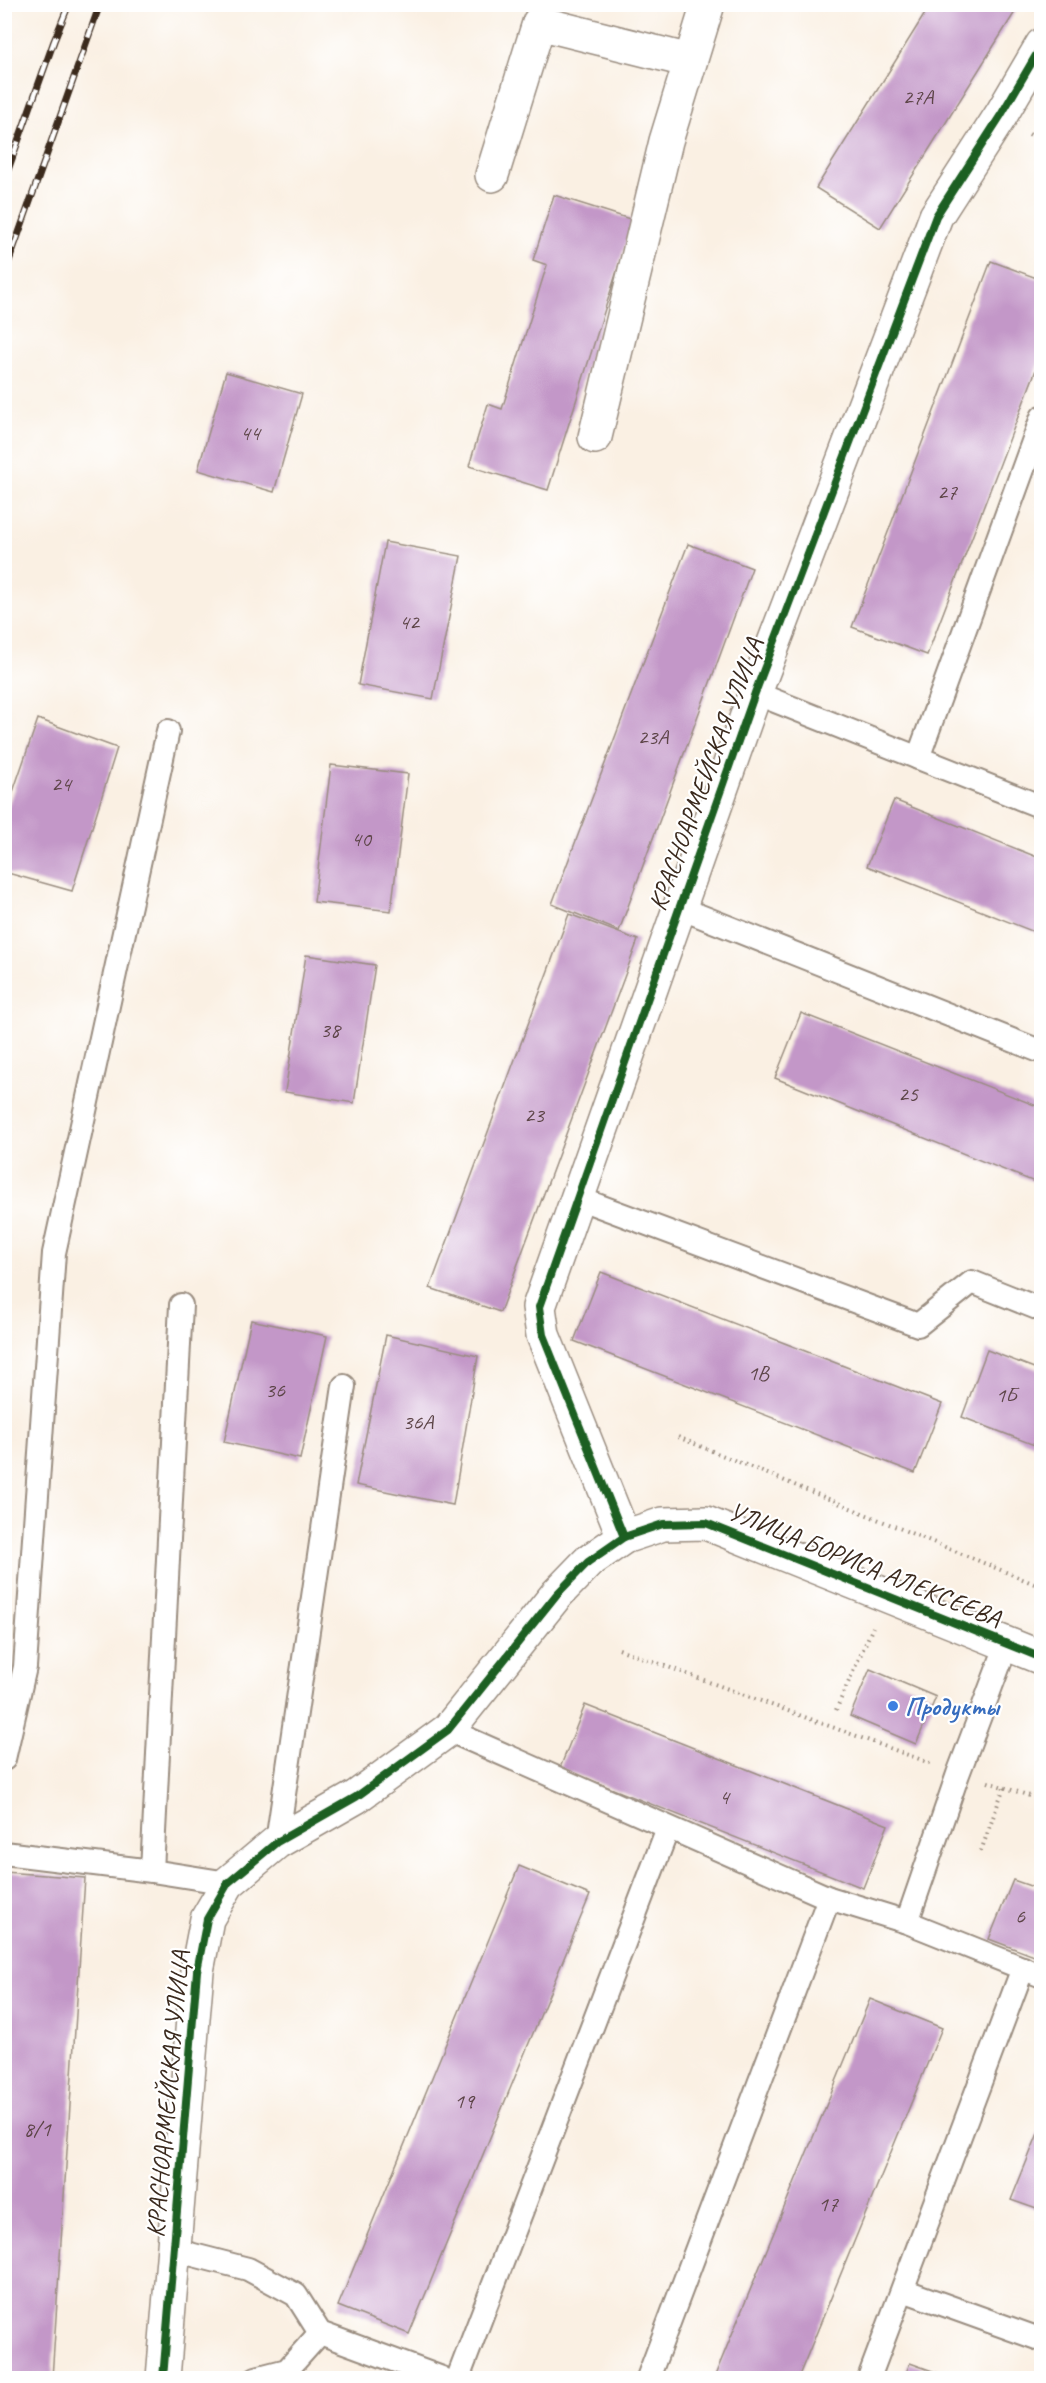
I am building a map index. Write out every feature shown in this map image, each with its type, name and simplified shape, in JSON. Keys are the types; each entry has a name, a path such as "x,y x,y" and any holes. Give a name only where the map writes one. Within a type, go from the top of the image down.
{"street":[{"path":"595,437 666,141 708,4"},
{"path":"492,175 539,23 690,61"},
{"name":"КРАСНОАРМЕЙСКАЯ УЛИЦА","path":"624,1537 543,1335 539,1307 755,693 936,216 1001,116 1041,45"},
{"name":"КРАСНОАРМЕЙСКАЯ УЛИЦА","path":"163,2379 197,1971 207,1919 228,1883 277,1842 356,1797 448,1730 558,1594 588,1562 624,1537 663,1524 706,1523"},
{"name":"УЛИЦА БОРИСА АЛЕКСЕЕВА","path":"706,1523 1041,1658"}],"lane":[{"path":"918,758 1041,417"},
{"path":"755,693 1041,807"},
{"path":"4,1759 25,1667 54,1253 168,731"},
{"path":"680,908 1041,1052"},
{"path":"578,1198 918,1325 972,1282 1041,1310"},
{"path":"152,1871 181,1305"},
{"path":"277,1842 344,1386"},
{"path":"907,1922 958,1774 1007,1644"},
{"path":"448,1730 829,1898 907,1922 1032,1972 869,2379"},
{"path":"458,2379 668,1828"},
{"path":"4,1853 152,1871 228,1883"},
{"path":"648,2379 829,1898"},
{"path":"174,2250 248,2269 296,2295 320,2333 442,2379"},
{"path":"903,2290 1041,2340"},
{"path":"256,2379 287,2370 320,2333"}],"path":[{"path":"678,1437 1041,1587"},
{"path":"836,1710 873,1626"},
{"path":"619,1648 958,1774 1041,1800"},
{"path":"981,1851 1004,1787"}],"building":[{"path":"931,4 1020,4 880,228 816,188"},
{"path":"554,195 633,220 548,490 469,466 488,404 502,409 547,265 533,260"},
{"path":"991,261 1042,280 1042,354 927,655 852,627"},
{"path":"226,372 302,394 274,492 198,470"},
{"path":"385,542 461,556 433,699 358,685"},
{"path":"688,544 752,568 619,931 552,904"},
{"path":"38,719 117,748 72,891 4,872 4,818"},
{"path":"331,765 408,774 391,911 314,902"},
{"path":"894,800 1042,859 1042,935 867,866"},
{"path":"569,914 638,940 500,1312 430,1288"},
{"path":"306,955 375,965 354,1103 285,1092"},
{"path":"801,1013 1042,1108 1042,1185 775,1078"},
{"path":"601,1272 942,1404 915,1473 574,1341"},
{"path":"251,1320 327,1336 300,1459 224,1442"},
{"path":"386,1335 478,1356 453,1505 356,1485"},
{"path":"987,1350 1042,1371 1042,1448 962,1417"},
{"name":"Продукты","path":"870,1669 936,1697 916,1744 850,1716"},
{"path":"585,1705 888,1825 863,1888 560,1768"},
{"path":"519,1866 590,1895 409,2334 338,2306"},
{"path":"4,1872 85,1878 52,2378 4,2378"},
{"path":"1013,1880 1042,1890 1042,1959 989,1939"},
{"path":"870,1999 942,2028 798,2378 714,2378"},
{"path":"1042,2126 1042,2211 1011,2200"},
{"path":"910,2363 952,2378 904,2378"}],"railway":[{"path":"4,181 69,4"},
{"path":"4,275 100,4"}],"cycle path":[{"path":"624,1537 543,1335 539,1307 755,693 936,216 1001,115 1042,45"},
{"path":"163,2378 197,1971 207,1919 228,1883 277,1842 356,1797 448,1730 557,1594 588,1562 624,1537 663,1524 706,1523 1042,1658"}],"place":[{"name":"Продукты","path":"893,1706"}]}
